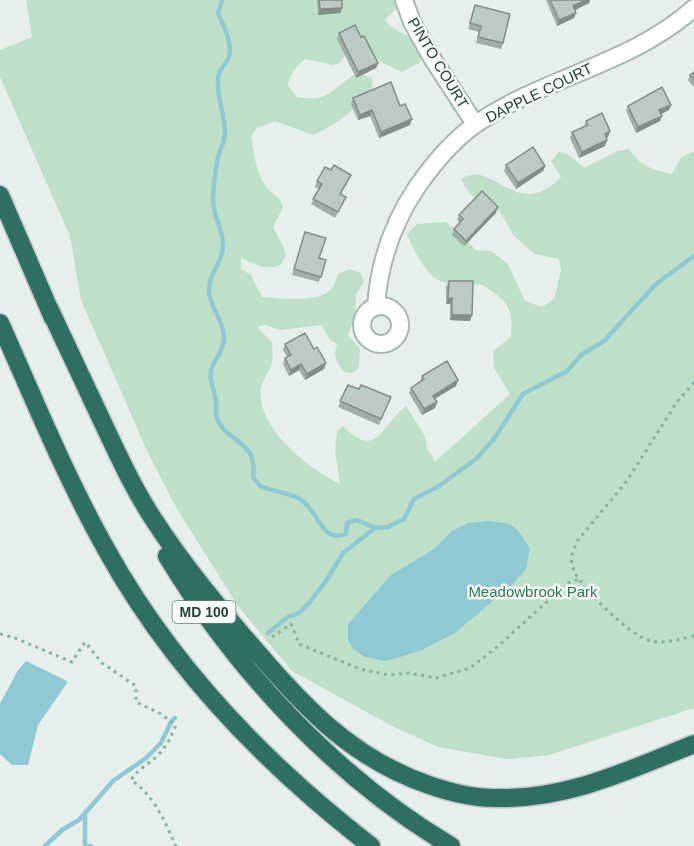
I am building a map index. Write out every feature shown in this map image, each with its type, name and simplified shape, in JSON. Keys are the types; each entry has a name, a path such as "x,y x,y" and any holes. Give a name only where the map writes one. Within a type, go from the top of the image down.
{"highway":[{"name":"MD 100","path":"0,195 118,467 148,526 181,580 219,634 266,691 306,732 362,783 451,846"},
{"path":"49,309 123,464 155,522 192,573 280,679 318,719 360,752 403,776 447,791 493,798 528,798 569,791 597,783 694,744"},
{"name":"MD 100","path":"0,322 74,488 107,551 140,604 183,664 231,720 275,766 332,816 371,846"},
{"path":"332,816 363,846"}],"street":[{"name":"PINTO COURT","path":"404,0 412,22 432,58 475,124"},
{"name":"DAPPLE COURT","path":"376,307 378,277 400,216 428,172 445,152 475,124 521,98 641,44 680,21 694,8"}],"path":[{"path":"694,382 676,402 626,482 578,540 572,551 571,561 579,579 613,615 646,640 671,641 694,636"},
{"path":"272,637 291,624 299,644 360,669 389,675 409,673 436,678 470,668 497,647 568,583 579,579"},
{"path":"0,634 72,662 85,642 102,663 136,686 136,702 177,725 158,756 136,772 131,780 142,787 163,816 176,846"}],"green space":[{"name":"Meadowbrook Park","path":"26,0 394,0 396,9 385,20 396,30 414,40 420,52 420,62 402,72 374,56 346,53 340,63 333,65 305,59 294,71 288,86 297,97 323,97 358,73 372,78 372,88 346,116 313,135 275,121 257,128 251,136 260,177 267,188 280,200 283,207 273,227 286,255 281,264 266,267 241,258 241,269 251,275 262,297 299,299 319,296 332,288 338,274 350,269 361,273 364,282 356,294 355,316 348,335 360,349 359,367 353,373 344,372 339,365 335,355 337,344 331,341 321,325 281,330 264,325 257,327 272,342 273,356 261,387 261,402 266,417 275,431 300,457 340,484 335,451 337,431 343,426 355,436 364,440 372,440 379,436 406,406 425,436 427,448 435,462 510,394 494,368 493,351 511,337 510,311 504,301 482,285 448,283 433,277 412,246 407,234 417,224 446,222 476,250 491,251 508,264 525,301 542,307 554,299 561,271 559,259 535,254 514,236 497,207 475,198 461,179 473,175 484,176 518,192 531,194 545,190 561,177 551,161 560,151 584,168 618,151 629,149 642,163 653,169 672,174 681,158 694,151 694,708 549,755 507,759 438,747 394,727 292,671 238,606 177,509 148,453 81,300 70,236 0,77 0,50 32,37"}],"water":[{"path":"488,521 514,527 530,549 526,569 513,584 455,633 420,651 386,661 365,657 353,649 348,640 348,624 391,575 434,549 452,531 468,523"},
{"path":"26,661 67,683 38,725 28,765 12,765 0,754 0,704 18,670"}],"building":[{"path":"319,0 342,0 342,8 320,9"},
{"path":"550,0 586,0 573,6 576,13 559,20"},
{"path":"475,5 510,14 503,43 478,37 481,26 470,23"},
{"path":"355,25 361,37 364,36 378,63 358,72 339,33"},
{"path":"391,82 400,106 405,104 412,119 381,132 372,110 360,115 353,98"},
{"path":"662,87 671,105 659,110 662,116 638,127 628,106"},
{"path":"602,113 610,131 605,134 607,140 582,152 572,132 588,125 586,121"},
{"path":"533,147 545,166 518,183 506,165"},
{"path":"334,165 351,175 340,194 346,197 338,212 313,199 322,184 317,181 325,167 331,170"},
{"path":"482,191 498,207 466,241 454,229 463,219 459,215"},
{"path":"305,232 326,238 319,258 326,260 321,277 294,269"},
{"path":"449,281 473,281 472,315 452,315 452,298 448,299"},
{"path":"305,333 314,349 317,347 326,363 307,374 301,364 291,370 285,358 291,355 285,344"},
{"path":"447,361 458,380 433,396 437,402 424,409 411,388 424,379 422,376"},
{"path":"348,385 359,389 361,385 391,397 381,419 340,401"}],"waterway":[{"path":"222,0 218,13 227,34 230,52 218,77 225,135 217,162 213,198 223,246 221,258 209,287 210,299 222,325 224,336 222,348 211,370 216,417 221,427 251,455 253,477 260,486 301,500 331,534 338,536 346,534 347,523 357,520 375,528 388,527 404,519 414,499 439,486 476,459 494,439 523,394 567,371 581,355 604,341 656,284 694,256"},
{"path":"268,633 288,617 299,613 328,578 343,553 375,528"},
{"path":"45,846 62,830 79,820 113,781 146,758 161,743 175,718"},
{"path":"85,813 85,846 91,846"}]}
